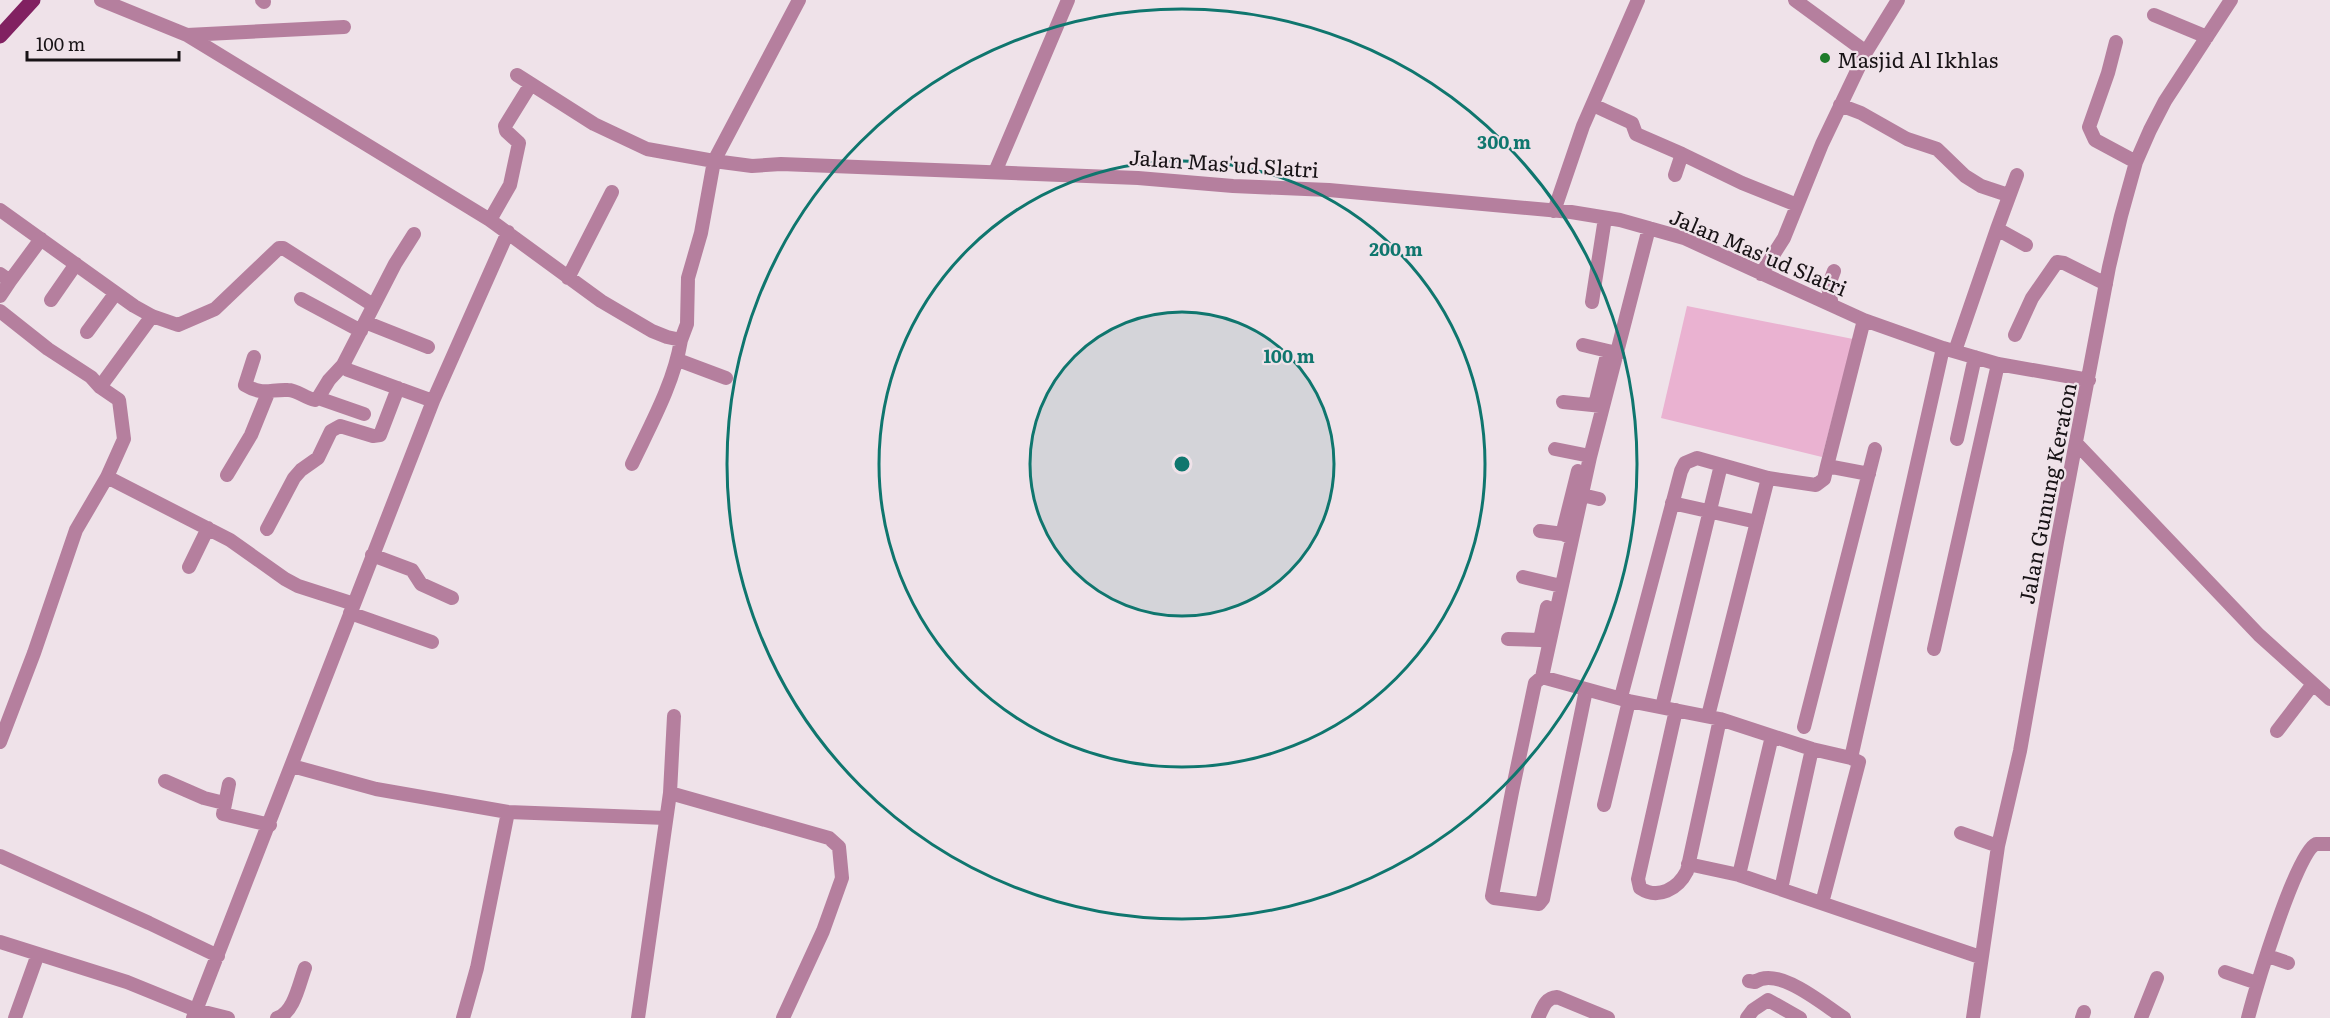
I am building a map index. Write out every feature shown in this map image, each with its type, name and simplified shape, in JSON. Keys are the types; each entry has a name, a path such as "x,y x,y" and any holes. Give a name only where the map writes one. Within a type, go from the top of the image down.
{"main road":[{"path":"0,36 33,0"}],"street":[{"path":"101,0 187,35 490,220 601,301 652,331 681,339"},
{"path":"118,0 131,5 140,1"},
{"path":"632,464 678,360 681,339 687,324 688,278 701,233 714,161 799,0"},
{"path":"995,172 1068,0"},
{"path":"1554,211 1573,154 1638,0"},
{"path":"1795,0 1866,52"},
{"path":"1761,274 1784,238 1840,105 1866,52 1898,0"},
{"name":"Jalan Gunung Keraton","path":"1973,1018 1980,957 1998,846 2022,739 2106,284 2136,162 2165,101 2231,0"},
{"path":"2154,15 2207,37"},
{"path":"187,35 344,27"},
{"path":"2116,42 2109,73 2089,128 2095,140 2136,162"},
{"name":"Jalan Mas'ud Slatri","path":"517,75 594,124 648,148 752,166 781,164 1138,178 1233,186 1329,190 1554,211 1605,218 1684,238 1864,320 1949,349 1998,364 2089,380"},
{"path":"490,220 510,185 518,152 519,143 506,131 505,126 531,84"},
{"path":"1593,105 1632,123 1635,134 1797,205"},
{"path":"1840,105 1862,113 1907,140 1937,149 1965,176 1981,186 2008,195"},
{"path":"1675,175 1682,154"},
{"path":"1851,758 1949,349 1997,229 2008,195 2018,175"},
{"path":"568,278 612,192"},
{"path":"0,210 115,294 152,316 178,325 215,309 279,248 284,248 373,305"},
{"path":"1592,302 1605,218"},
{"path":"1567,536 1582,495 1588,456 1613,352 1649,228"},
{"path":"1997,229 2026,245"},
{"path":"195,1014 433,401 508,232"},
{"path":"318,398 329,380 343,365 395,264 414,234"},
{"path":"0,296 5,277 41,239"},
{"path":"2015,335 2032,297 2056,262 2064,262 2106,284"},
{"path":"51,300 76,264"},
{"path":"1832,305 1828,287 1834,270"},
{"path":"87,332 115,294"},
{"path":"301,299 363,327 428,347"},
{"path":"0,311 66,363 91,377 100,387 119,399 124,439 107,477 76,530 34,653 0,742"},
{"path":"100,387 152,316"},
{"path":"1604,805 1625,699 1672,503 1685,462 1697,458 1768,478 1816,485 1824,479 1864,320"},
{"path":"1583,345 1613,352"},
{"path":"254,357 245,385 268,393 289,389 310,399 318,398 364,414"},
{"path":"1957,439 1975,357"},
{"path":"678,360 726,378"},
{"path":"1935,649 1998,364"},
{"path":"343,365 348,370 433,401"},
{"path":"267,529 294,478 322,453 331,431 340,426 373,436 380,435 398,388"},
{"path":"227,475 251,435 268,393"},
{"path":"1563,402 1600,405"},
{"path":"2076,443 2259,635 2330,699"},
{"path":"1555,449 1588,456"},
{"path":"1804,728 1875,449"},
{"path":"1586,690 1543,899 1539,904 1494,898 1492,896 1514,781 1536,684 1542,678 1544,641 1579,470 1588,456"},
{"path":"1662,707 1721,465"},
{"path":"1827,466 1869,474"},
{"path":"107,477 230,540 298,586 432,642"},
{"path":"1676,710 1638,885 1642,890 1652,893 1670,890 1685,875 1714,717 1768,478"},
{"path":"1582,495 1599,499"},
{"path":"1672,503 1757,522"},
{"path":"189,567 208,528"},
{"path":"1540,531 1567,536"},
{"path":"372,555 412,570 421,584 452,598"},
{"path":"1523,577 1557,585"},
{"path":"1508,639 1544,641"},
{"path":"1542,678 1625,699 1714,717 1859,762 1822,903"},
{"path":"2277,731 2313,684"},
{"path":"638,1018 670,793 674,716"},
{"path":"1739,875 1772,736"},
{"path":"1781,889 1812,749"},
{"path":"292,766 376,789 508,812 666,818"},
{"path":"165,780 196,795 224,803"},
{"path":"229,784 223,814 270,825"},
{"path":"670,793 829,838 838,847 842,878 823,931 783,1018"},
{"path":"463,1018 477,968 508,812"},
{"path":"1961,833 1998,846"},
{"path":"2248,1018 2257,983 2281,913 2306,852 2316,844 2330,844"},
{"path":"0,856 149,922 218,956"},
{"path":"1688,864 1739,875 1980,957"},
{"path":"0,942 127,982 195,1014 228,1018"},
{"path":"15,1018 38,954"},
{"path":"2268,956 2288,963"},
{"path":"276,1018 283,1016 292,1004 305,968"},
{"path":"2225,972 2257,983"},
{"path":"1749,981 1755,982 1760,978 1767,978 1801,988 1844,1018"},
{"path":"2141,1018 2157,978"},
{"path":"1747,1018 1753,1010 1768,1000 1777,981"},
{"path":"1539,1018 1545,1003 1550,998 1557,997 1608,1018"},
{"path":"1768,1000 1800,1018"}],"shaded area":[{"path":"1687,306 1853,339 1822,457 1661,418"}],"place":[{"name":"Masjid Al Ikhlas","path":"1825,58"}]}
